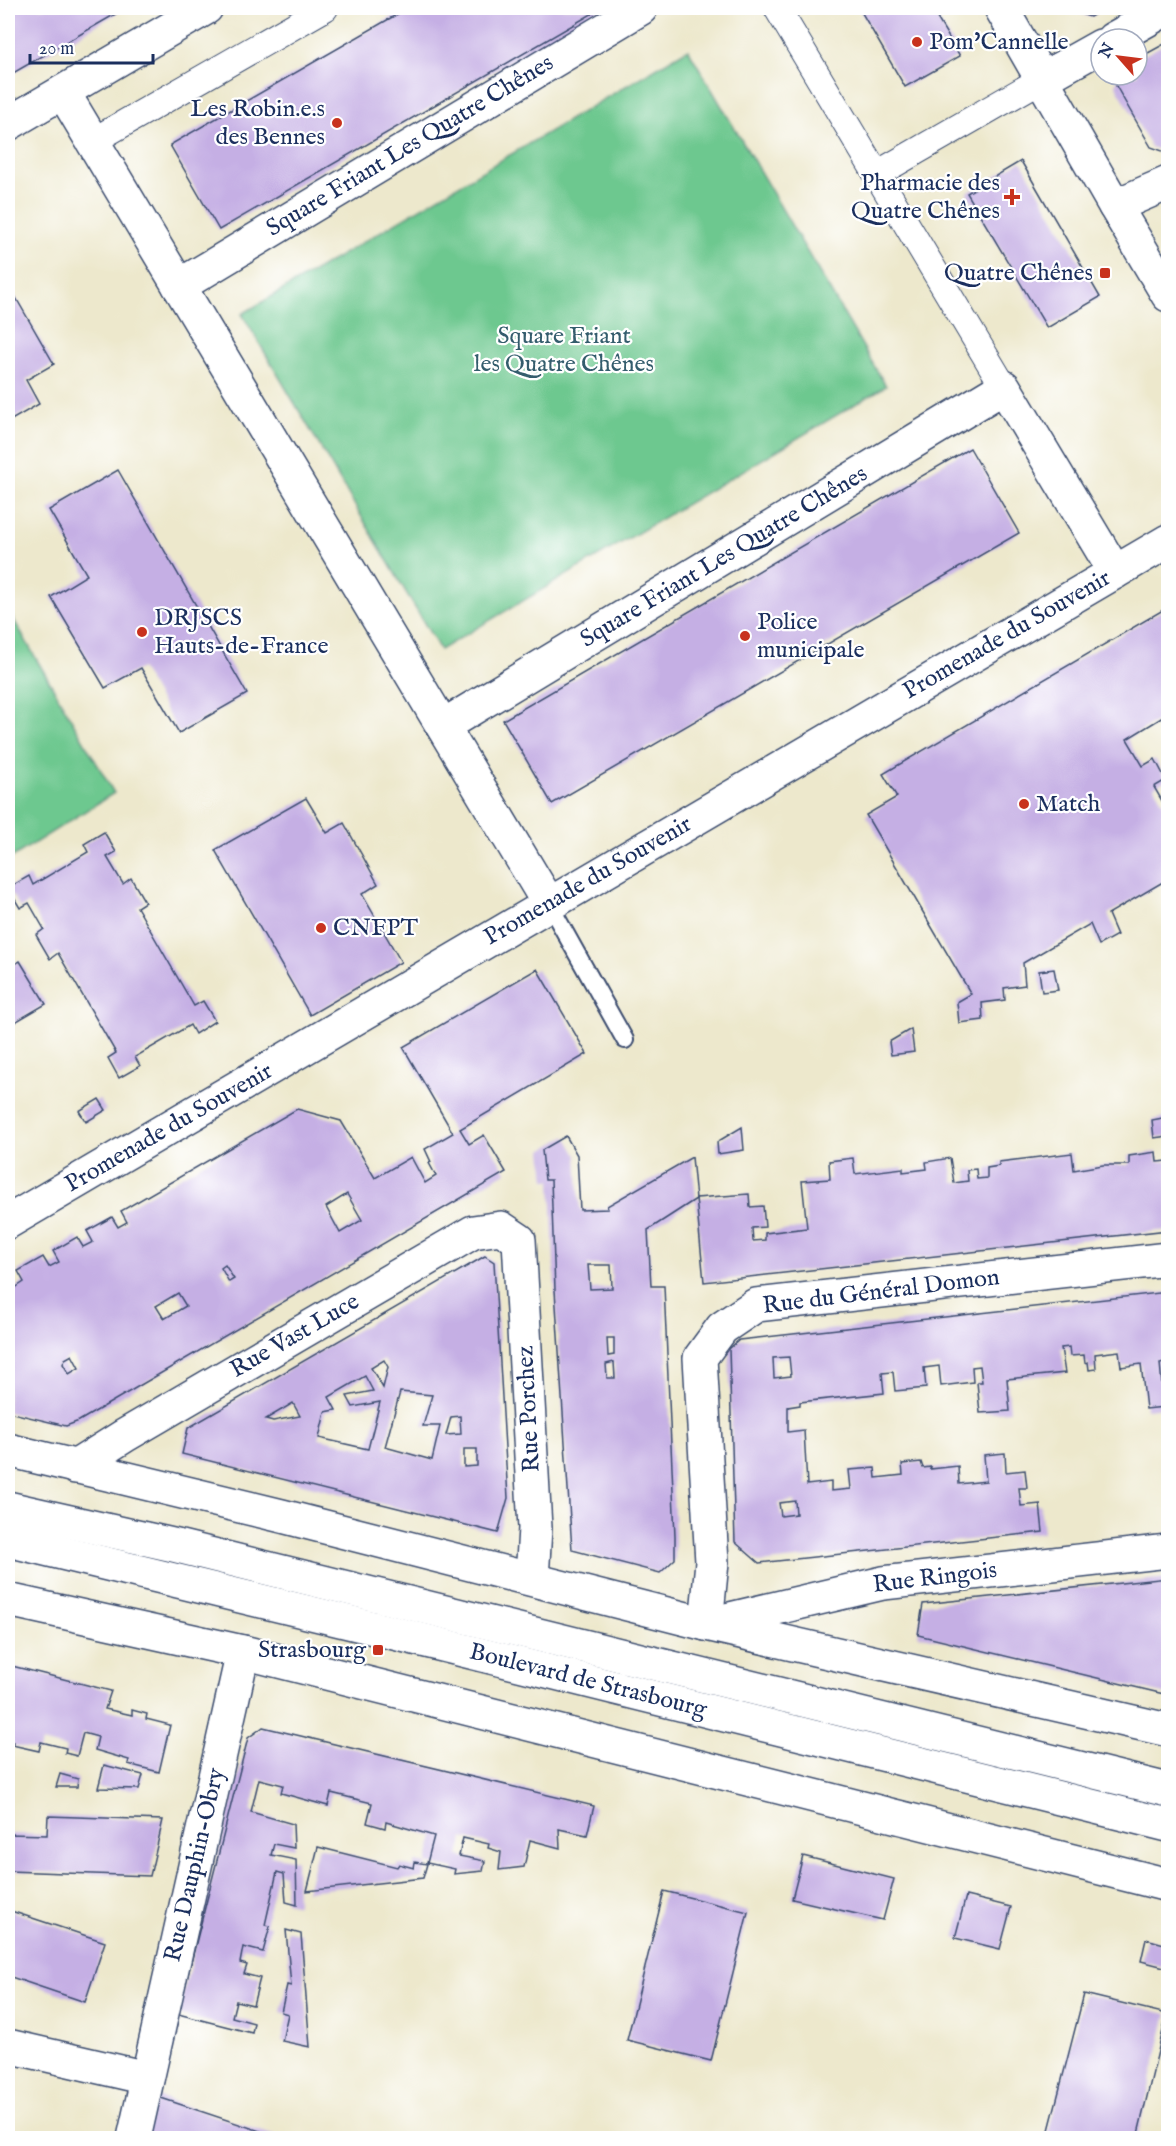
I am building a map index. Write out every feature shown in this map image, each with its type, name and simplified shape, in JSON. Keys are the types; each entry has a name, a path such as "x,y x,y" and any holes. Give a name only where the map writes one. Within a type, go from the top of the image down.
{"street":[{"path":"8,124 206,8"},
{"path":"93,141 325,8"},
{"name":"Square Friant Les Quatre Chênes","path":"179,286 641,8"},
{"path":"777,8 1115,572"},
{"path":"1001,8 1168,295"},
{"path":"1134,27 1168,8"},
{"path":"877,174 1089,53"},
{"path":"63,92 549,904"},
{"path":"1115,206 1168,183"},
{"name":"Square Friant Les Quatre Chênes","path":"443,726 1004,387"},
{"name":"Promenade du Souvenir","path":"8,1222 1168,542"},
{"name":"Rue Vast Luce","path":"75,1467 473,1232 501,1227 519,1240"},
{"name":"Rue Porchez","path":"519,1240 536,1528 532,1579"},
{"name":"Rue du Général Domon","path":"706,1624 712,1562 700,1358 722,1328 756,1305 1168,1259"},
{"path":"8,1450 282,1516 706,1624 1168,1730"},
{"name":"Boulevard de Strasbourg","path":"8,1508 173,1545 1168,1790"},
{"name":"Boulevard de Strasbourg","path":"8,1540 379,1629 1168,1825"},
{"name":"Rue Ringois","path":"706,1624 883,1583 1168,1551"},
{"path":"8,1600 243,1652 1168,1885"},
{"name":"Rue Dauphin-Obry","path":"134,2139 243,1652"},
{"path":"8,2046 147,2078"}],"lane":[{"path":"549,904 625,1040"}],"green space":[{"name":"Square Friant les Quatre Chênes","path":"688,49 886,386 440,650 242,314"},
{"path":"8,610 114,793 8,860"}],"building":[{"path":"8,8 126,8 8,76"},
{"path":"408,8 602,8 219,230 170,145"},
{"path":"859,8 931,8 960,56 905,87"},
{"path":"1070,8 1106,8 1090,17 1072,11"},
{"path":"1168,42 1168,153 1151,147 1117,87 1149,87 1149,52"},
{"path":"1021,161 1100,297 1047,328 967,193"},
{"path":"8,284 54,364 26,380 39,404 8,422"},
{"name":"Police municipale","path":"970,448 1019,533 552,804 503,720"},
{"name":"DRJSCS Hauts-de-France","path":"118,470 247,694 179,733 141,668 105,688 51,597 87,575 49,510"},
{"name":"Match","path":"1168,607 1168,714 1127,739 1143,766 1155,759 1166,780 1154,787 1168,811 1168,879 1108,914 1117,935 1099,945 1090,924 1023,963 1025,985 1004,988 1005,1000 982,1003 983,1020 959,1023 957,1002 971,994 866,815 897,797 883,774"},
{"name":"CNFPT","path":"306,798 327,833 344,823 378,884 362,894 401,962 310,1015 215,850"},
{"path":"104,832 116,852 107,857 123,884 131,878 145,902 137,907 194,1006 203,1001 215,1021 195,1034 190,1025 135,1057 140,1066 119,1078 108,1058 116,1053 58,953 50,959 36,935 44,929 29,903 20,908 8,888 29,876 33,885 88,852 84,844"},
{"path":"20,961 46,1004 10,1025 8,1022 8,968"},
{"path":"537,969 587,1054 460,1129 469,1144 484,1135 506,1172 79,1421 66,1426 8,1412 8,1276 15,1288 24,1282 18,1271 43,1257 49,1267 59,1262 53,1251 77,1237 83,1247 93,1242 87,1231 112,1217 118,1227 127,1222 121,1211 297,1109 341,1121 375,1178 411,1157 425,1183 436,1176 425,1149 453,1133 403,1047","holes":["347,1194 362,1220 340,1233 326,1207","225,1265 234,1279 229,1282 221,1268","178,1293 186,1306 164,1319 156,1306","72,1355 79,1368 69,1374 63,1364 65,1359"]},
{"path":"1054,969 1058,990 1042,992 1039,971"},
{"path":"911,1029 914,1052 891,1055 889,1042"},
{"path":"99,1099 106,1110 86,1122 79,1111"},
{"path":"1168,1117 1168,1136 1154,1138 1152,1120"},
{"path":"742,1127 744,1150 718,1154 717,1142"},
{"path":"566,1136 577,1155 580,1210 608,1209 607,1206 692,1157 696,1199 648,1230 651,1286 664,1286 675,1536 675,1559 660,1573 572,1550 555,1290 551,1180 545,1180 542,1150","holes":["588,1265 611,1265 612,1288 590,1289","607,1338 614,1338 614,1355 608,1356","614,1362 615,1378 607,1378 606,1364"]},
{"path":"1156,1152 1157,1162 1168,1161 1168,1230 704,1282 696,1198 749,1194 750,1207 763,1206 765,1227 752,1228 753,1241 765,1240 765,1233 807,1228 802,1181 830,1179 829,1161 853,1158 855,1174 903,1168 903,1172 927,1169 926,1162 950,1158 954,1183 968,1181 967,1170 976,1169 977,1179 987,1178 987,1168 999,1166 999,1162 1072,1153 1074,1170 1103,1165 1129,1165 1129,1156"},
{"path":"485,1256 494,1262 508,1498 498,1533 182,1454 188,1428","holes":["384,1360 388,1367 383,1388 371,1368","365,1376 373,1391 347,1396 353,1407 380,1402 368,1449 319,1438 325,1412 336,1410 329,1397","400,1392 432,1395 423,1426 440,1426 432,1460 385,1447","293,1403 300,1416 273,1421 266,1419","460,1416 461,1434 446,1435 451,1417","464,1449 477,1449 477,1466 464,1467"]},
{"path":"1168,1292 1168,1361 1160,1363 1164,1407 1146,1409 1141,1364 1121,1367 1119,1351 1095,1354 1096,1369 1089,1370 1084,1355 1070,1356 1069,1347 1061,1348 1065,1373 1007,1379 1010,1411 980,1413 977,1382 982,1382 980,1366 972,1367 973,1382 941,1386 939,1366 924,1368 926,1388 895,1391 893,1372 882,1373 884,1393 800,1402 800,1405 788,1407 788,1432 804,1430 807,1485 831,1482 831,1491 851,1489 849,1470 875,1468 876,1478 903,1475 902,1464 921,1462 923,1468 931,1467 930,1469 958,1466 959,1484 986,1481 984,1455 1005,1453 1006,1472 1025,1470 1027,1488 1019,1488 1021,1506 1040,1504 1043,1532 759,1563 735,1542 729,1349 739,1340","holes":["789,1357 791,1376 774,1378 773,1358","795,1501 796,1514 781,1516 779,1503"]},
{"path":"1168,1578 1168,1695 918,1635 923,1604"},
{"path":"8,1665 111,1691 105,1709 132,1715 132,1710 147,1714 146,1719 170,1725 159,1772 128,1764 129,1760 95,1750 98,1737 83,1733 77,1756 65,1753 66,1748 41,1742 39,1751 12,1745 13,1742 8,1741"},
{"path":"263,1727 594,1806 587,1835 559,1829 560,1848 530,1840 524,1867 499,1870 501,1852 488,1848 489,1844 463,1838 459,1856 485,1861 483,1871 454,1874 455,1869 427,1863 434,1836 386,1822 385,1828 367,1823 372,1803 331,1793 328,1806 281,1793 283,1785 259,1779 251,1812 293,1824 294,1848 274,1844 271,1855 296,1860 297,1905 286,1902 284,1874 277,1872 265,1925 270,1926 263,1952 243,1947 240,1963 247,1965 244,1974 260,1978 253,2005 236,2001 232,2017 254,2023 252,2033 178,2014 248,1738"},
{"path":"104,1765 143,1775 139,1789 98,1788"},
{"path":"60,1774 78,1779 77,1787 56,1787"},
{"path":"48,1816 163,1820 150,1876 8,1871 8,1834 47,1835"},
{"path":"318,1847 397,1867 399,1864 414,1868 415,1862 427,1864 423,1878 307,1891"},
{"path":"803,1856 894,1879 883,1920 792,1899"},
{"path":"664,1891 748,1912 711,2061 627,2040"},
{"path":"966,1896 1011,1907 1000,1949 955,1938"},
{"path":"8,1910 105,1942 85,2002 8,1976"},
{"path":"286,1930 301,1934 310,2047 282,2041 288,2014 281,2012 287,1985 291,1986"},
{"path":"1146,1939 1168,1945 1168,1968 1141,1961"},
{"path":"1084,1994 1167,2014 1137,2138 1047,2138"},
{"path":"158,2097 281,2138 144,2138"}],"place":[{"name":"Pom'Cannelle","path":"917,42"},
{"name":"Les Robin.e.s des Bennes","path":"337,123"},
{"name":"Pharmacie des Quatre Chênes","path":"1012,197"},
{"name":"Quatre Chênes","path":"1105,273"},
{"name":"DRJSCS Hauts-de-France","path":"142,632"},
{"name":"Police municipale","path":"745,636"},
{"name":"Match","path":"1024,804"},
{"name":"CNFPT","path":"321,928"},
{"name":"Strasbourg","path":"378,1650"}]}
